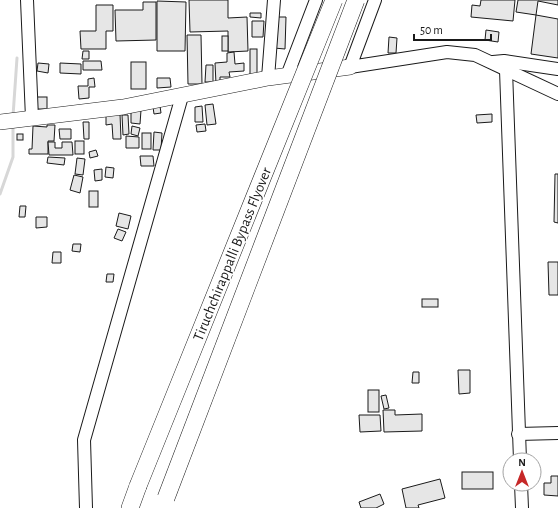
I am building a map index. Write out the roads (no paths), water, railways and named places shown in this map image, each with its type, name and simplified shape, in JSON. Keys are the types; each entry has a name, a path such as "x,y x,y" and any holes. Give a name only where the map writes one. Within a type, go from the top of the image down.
{"highway":[{"name":"Tiruchchirappalli Bypass Flyover","path":"130,508 334,0"},
{"name":"Tiruchchirappalli Bypass Flyover","path":"162,508 356,0"}],"main road":[{"path":"0,122 123,107 268,78 350,67"}],"street":[{"path":"27,0 32,118"},
{"path":"268,78 274,0"},
{"path":"287,76 316,0"},
{"path":"375,0 350,67 448,52 475,55 558,94"},
{"path":"490,62 504,61 558,69"},
{"path":"506,70 519,452"},
{"path":"86,508 84,440 182,96"},
{"path":"518,434 558,433"},
{"path":"521,492 522,508"}],"waterway":[{"path":"13,116 17,58"},
{"path":"0,194 13,157 13,124"}]}
